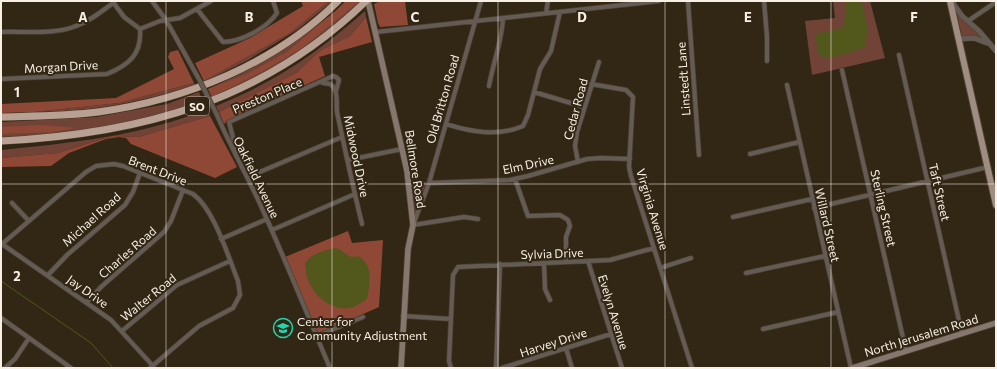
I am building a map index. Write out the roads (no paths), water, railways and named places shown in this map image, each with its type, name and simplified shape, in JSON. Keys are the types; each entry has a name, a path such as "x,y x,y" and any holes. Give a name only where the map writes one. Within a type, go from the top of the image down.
{"highway":[{"name":"SO","path":"1,117 97,112 141,104 185,92 226,75 267,55 307,28 338,1"},
{"name":"SO","path":"1,141 59,137 112,128 170,115 206,103 254,82 295,59 331,33 367,1"}],"main road":[{"name":"Bellmore Road","path":"367,1 376,32 409,181 413,225 408,249 400,368"},
{"path":"950,1 996,205"},
{"name":"North Jerusalem Road","path":"851,368 996,323"}],"street":[{"name":"Oakfield Avenue","path":"152,1 166,20 200,81 217,115 228,142 238,155 272,230 330,368"},
{"path":"1,32 53,30 75,27 92,18 113,2 127,19 140,28 166,20 180,18 211,1"},
{"path":"198,9 223,42 231,42 253,32 273,19 277,12 273,1"},
{"name":"Old Britton Road","path":"413,225 429,183 481,1"},
{"path":"546,13 548,1"},
{"path":"376,32 660,1"},
{"name":"Linstedt Lane","path":"688,1 699,155"},
{"path":"764,1 767,61"},
{"path":"950,1 958,12 979,31 996,51"},
{"path":"968,21 996,2"},
{"path":"446,124 478,133 502,131 523,126 526,121 540,69 551,50 560,12"},
{"path":"489,86 501,36 503,18"},
{"name":"Morgan Drive","path":"1,79 107,74 123,68 135,55 141,38 140,28"},
{"path":"959,39 974,38 990,44"},
{"name":"Taft Street","path":"899,55 962,334"},
{"name":"Cedar Road","path":"578,162 575,141 584,107 599,62"},
{"name":"Sterling Street","path":"842,70 906,351"},
{"name":"Midwood Drive","path":"322,83 331,77 336,77 339,82 336,91 336,107 362,224"},
{"path":"322,83 330,84 336,91"},
{"name":"Preston Place","path":"238,155 229,122 322,83"},
{"name":"Virginia Avenue","path":"591,84 626,90 633,97 630,159 631,176 692,368"},
{"name":"Willard Street","path":"787,85 851,368"},
{"path":"534,92 584,107"},
{"path":"248,177 342,137"},
{"path":"750,154 799,142"},
{"path":"348,160 402,148"},
{"name":"Elm Drive","path":"429,183 516,179 578,162 601,158 630,159"},
{"name":"Brent Drive","path":"2,244 28,220 86,172 96,166 114,164 193,194 204,203 238,281 240,295 233,308 199,326 151,367"},
{"path":"814,208 988,167"},
{"name":"Michael Road","path":"48,275 67,255 125,205 133,192 140,173"},
{"path":"516,179 528,216 560,214 568,220 570,226 566,238 566,262"},
{"name":"Charles Road","path":"87,302 102,286 164,232 171,221 183,190"},
{"path":"272,230 355,194"},
{"path":"733,217 812,199"},
{"path":"12,203 28,220"},
{"path":"413,225 464,217 478,219"},
{"path":"221,239 267,219"},
{"name":"Jay Drive","path":"2,244 87,302 122,331 151,367"},
{"name":"Sylvia Drive","path":"451,318 453,274 456,268 462,266 617,259 654,248"},
{"path":"746,273 825,256"},
{"path":"660,268 691,258"},
{"name":"Walter Road","path":"122,331 177,285 230,261"},
{"name":"Evelyn Avenue","path":"588,261 622,368"},
{"path":"544,263 545,289 550,300"},
{"path":"496,368 500,264"},
{"path":"763,329 838,312"},
{"path":"403,316 451,318 451,366"},
{"path":"317,336 363,317"},
{"path":"1,318 70,368"},
{"name":"Harvey Drive","path":"502,368 611,334"},
{"path":"5,368 15,359 29,338"},
{"path":"566,348 572,368"},
{"path":"522,362 524,368"}],"waterway":[{"path":"1,281 91,343 113,368"}],"place":[{"name":"Center for Community Adjustment","path":"283,328"}]}
